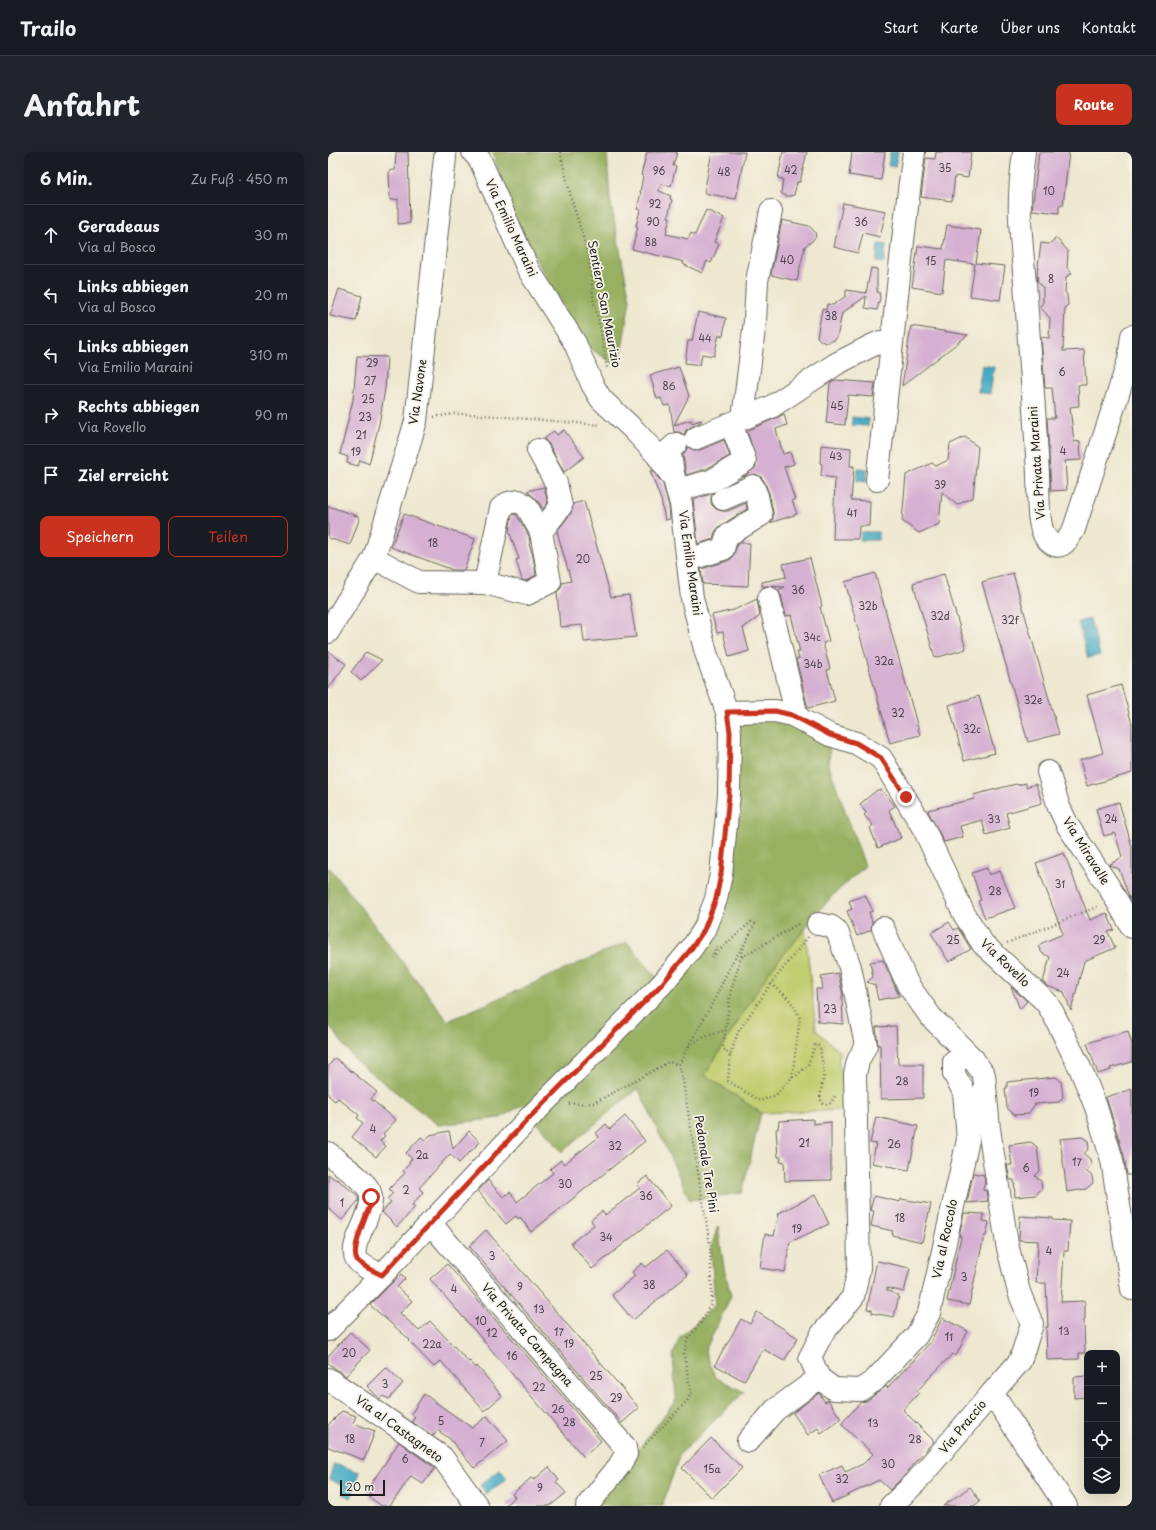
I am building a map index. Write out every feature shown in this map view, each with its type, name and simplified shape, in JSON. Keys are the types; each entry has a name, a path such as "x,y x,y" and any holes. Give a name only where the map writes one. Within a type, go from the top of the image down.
{"street":[{"name":"Via Emilio Maraini","path":"472,152 480,160 528,269 575,343 592,384 601,399 635,431 657,455 675,484"},
{"path":"876,480 906,204 914,152"},
{"name":"Via Privata Maraini","path":"1024,152 1021,174 1020,218 1040,517 1044,535 1051,544 1063,545 1067,542 1074,529 1127,368 1132,336"},
{"name":"Via Navone","path":"328,632 374,558 416,421 448,154"},
{"path":"675,484 712,481 745,462 737,421 755,321 757,281 771,211"},
{"path":"696,438 772,407 836,364 880,342 892,342"},
{"name":"Via Emilio Maraini","path":"328,1330 382,1275 535,1111 662,984 691,949 704,930 716,899 721,874 729,795 730,732 727,712 706,653 692,598 681,504 675,484 673,447"},
{"path":"538,450 556,483 561,506 542,532"},
{"path":"688,560 723,549 727,536 762,515 753,486 723,499"},
{"path":"374,558 420,582 485,584 527,594 550,582 542,532 527,507 519,501 508,503 501,508 485,584"},
{"path":"769,598 797,717"},
{"name":"Via Rovello","path":"727,712 775,711 797,717 830,735 856,743 881,758 924,829 964,914 983,944 1046,1002 1081,1070 1096,1107 1112,1160 1132,1289"},
{"name":"Via Miravalle","path":"1048,772 1059,807 1068,826 1116,899 1132,927"},
{"name":"Via al Roccolo","path":"818,924 830,926 837,931 850,967 866,1045 858,1061 855,1074 859,1268 853,1296 822,1334 810,1357 819,1378 834,1390 860,1390 874,1381 917,1335 929,1313 968,1140 964,1092 954,1074 954,1062 963,1057 973,1059"},
{"path":"883,928 908,985 931,1016 973,1059 984,1075 989,1129 1007,1244 1019,1292 1032,1324 1020,1360 992,1393"},
{"path":"328,1153 369,1190 371,1203 356,1243 355,1253 356,1259 382,1275"},
{"name":"Via Privata Campagna","path":"430,1223 633,1448"},
{"name":"Via al Castagneto","path":"328,1378 442,1457 477,1506"},
{"path":"748,1441 775,1410 819,1378"},
{"name":"Via Praccio","path":"891,1506 915,1483 992,1393 1066,1506"},
{"path":"587,1506 619,1466 626,1454 633,1448"}],"path":[{"name":"Sentiero San Maurizio","path":"560,152 572,201 589,257 594,303 601,331 608,374"},
{"path":"416,421 453,414 471,414 591,423 606,426"},
{"path":"989,950 1116,899"},
{"path":"721,939 712,957 751,922 755,924 741,957 731,991 725,1030 724,1048 730,1056"},
{"path":"741,957 798,924 818,924"},
{"path":"818,924 772,984 738,1032 730,1056 728,1081 760,1101 776,1095 792,1077 797,1075 808,1065 815,1046 818,1044 824,1074 820,1098 822,1103 826,1105 831,1103 838,1092"},
{"path":"568,1104 594,1103 669,1062 679,1065 733,961 746,944"},
{"path":"772,984 784,994 796,1009 800,1018 792,1077"},
{"path":"688,1046 702,1038 725,1030"},
{"name":"Pedonale Tre Pini","path":"633,1448 687,1401 691,1393 684,1355 687,1340 700,1324 711,1304 710,1246 683,1081 679,1065"}],"green space":[{"path":"493,152 607,152 610,200 630,300 619,367 583,344 510,211"},
{"path":"775,711 830,735 829,766 865,866 831,897 768,973 705,1075 761,1113 742,1193 690,1200 638,1088 562,1152 522,1105 500,1118 438,1125 356,1061 328,1024 328,868 331,869 448,1021 627,942 662,984 716,899 727,712"},
{"path":"805,929 816,1030 841,1053 839,1055 839,1067 847,1081 849,1110 761,1113 705,1075 768,973"},
{"path":"718,1226 724,1268 731,1296 705,1351 715,1377 744,1392 680,1454 662,1506 595,1506 676,1400 673,1355 680,1337 715,1305 711,1248"}],"water":[{"path":"890,152 898,152 895,167 888,166"},
{"path":"878,244 886,245 884,263 876,262"},
{"path":"982,365 994,367 990,394 978,392"},
{"path":"852,417 869,419 868,426 852,425"},
{"path":"858,468 868,469 866,482 857,481"},
{"path":"861,532 878,532 878,540 860,540"},
{"path":"1090,619 1100,655 1088,658 1078,622"},
{"path":"334,1464 360,1472 351,1498 342,1494 344,1486 329,1479"},
{"path":"500,1470 507,1478 487,1494 480,1485"}],"building":[{"path":"396,152 408,152 410,223 398,224 398,199 390,200 389,171 395,170"},
{"path":"647,152 677,152 673,166 676,166 671,186 661,184 659,191 671,196 670,199 672,200 666,234 688,239 691,233 695,235 706,210 724,218 714,242 719,244 711,263 707,261 702,273 683,264 684,262 632,249 638,227 636,226 640,210 637,209 643,176 641,175"},
{"path":"712,152 745,152 736,199 704,193"},
{"path":"783,152 807,152 800,182 797,182 794,195 790,196 786,196 781,193 783,179 778,178"},
{"path":"852,152 885,152 881,180 849,175"},
{"path":"936,152 971,152 968,178 955,176 952,201 921,197 926,158 935,159"},
{"path":"1039,152 1069,152 1063,205 1059,205 1059,213 1032,210"},
{"path":"843,203 886,211 880,237 863,233 858,253 834,247"},
{"path":"782,220 809,226 815,232 816,237 805,246 797,281 771,275"},
{"path":"947,225 981,230 976,263 1005,266 1000,300 970,296 975,264 946,260 942,292 912,287 918,246 943,249"},
{"path":"1056,238 1068,251 1067,268 1072,273 1066,277 1065,292 1067,295 1068,305 1065,307 1063,351 1084,350 1086,385 1078,385 1079,406 1070,407 1074,442 1080,441 1081,460 1065,461 1067,490 1051,491 1047,418 1055,418 1052,388 1045,388 1041,337 1049,338 1050,318 1040,307 1043,302 1043,288 1038,282 1037,274 1041,243 1049,244"},
{"path":"871,268 877,269 877,292 879,292 880,298 877,310 865,308 866,296 842,313 837,338 835,338 835,340 825,343 820,340 817,337 822,309 826,310 827,304 833,305 846,296 846,290 866,293"},
{"path":"339,289 362,296 356,321 330,316"},
{"path":"698,312 726,318 723,336 719,335 714,356 702,354 700,365 685,363 688,341 692,341"},
{"path":"911,326 968,335 902,386"},
{"path":"357,356 387,357 385,389 379,424 369,464 360,460 358,466 347,463 348,457 340,454 353,400"},
{"path":"679,367 689,396 674,425 691,420 692,423 701,420 701,422 686,430 684,435 680,432 674,432 670,405 664,406 661,398 657,399 650,375"},
{"path":"835,380 875,383 873,397 848,395 845,425 826,423 830,383"},
{"path":"784,414 787,425 776,429 783,454 790,452 794,464 784,467 795,500 792,500 797,514 770,523 773,519 773,512 769,493 764,481 760,476 755,474 743,477 755,468 757,462 747,431"},
{"path":"564,430 584,457 564,472 549,444 544,439 554,431 557,435"},
{"path":"965,437 978,447 973,497 957,505 942,492 939,524 919,533 902,521 906,475 932,463 936,466 948,460 950,444"},
{"path":"724,440 730,456 706,469 686,475 683,455 688,447 694,450 700,450"},
{"path":"821,445 851,448 850,466 854,466 851,500 870,501 869,526 859,526 858,539 833,539 835,478 821,476"},
{"path":"652,470 663,484 669,506 670,519 665,520 661,500 650,471"},
{"path":"544,487 548,503 543,509 538,501 527,491"},
{"path":"712,494 711,504 716,509 728,511 746,503 747,509 720,526 715,532 713,539 698,544 693,499"},
{"path":"584,501 611,597 629,595 636,637 584,642 582,625 560,627 557,592 561,588 562,583 571,581 557,531 571,513 573,504"},
{"path":"328,506 360,517 350,545 328,538"},
{"path":"404,514 475,539 464,570 453,570 391,547"},
{"path":"516,514 529,536 529,544 533,556 536,575 526,581 522,580 516,560 519,559 509,531 512,515"},
{"path":"750,543 748,586 703,584 701,569 732,558 738,544"},
{"path":"810,558 829,641 823,643 830,669 827,670 835,701 808,708 796,659 799,659 797,652 800,652 791,615 786,616 781,595 778,590 785,587 762,586 762,582 786,577 783,564"},
{"path":"875,573 920,735 890,743 845,582"},
{"path":"1013,573 1059,734 1028,742 982,582"},
{"path":"944,574 966,649 935,658 913,583"},
{"path":"757,599 760,616 743,628 749,651 729,657 723,632 717,633 712,615 734,610"},
{"path":"328,651 346,664 328,689"},
{"path":"366,652 382,660 361,681 351,672"},
{"path":"1121,685 1132,724 1132,773 1087,786 1080,760 1103,753 1087,695"},
{"path":"979,696 995,753 964,761 949,705"},
{"path":"1026,783 1026,787 1036,784 1042,803 1006,813 1010,828 986,835 982,820 960,826 963,837 944,842 928,810 974,799 973,795 1016,784"},
{"path":"877,790 882,790 895,806 889,810 901,838 878,848 870,828 873,825 864,815 866,813 860,804"},
{"path":"1119,802 1132,847 1132,899 1130,899 1119,869 1109,865 1122,857 1115,833 1104,836 1096,809"},
{"path":"1064,853 1090,920 1107,913 1114,930 1108,932 1115,948 1084,961 1071,1011 1064,992 1047,986 1043,982 1050,957 1042,953 1038,946 1063,934 1036,863"},
{"path":"987,868 989,875 1000,871 1015,908 985,918 978,901 981,900 972,873"},
{"path":"865,895 873,911 869,912 872,922 871,930 857,936 847,911 852,909 849,901"},
{"path":"949,922 954,930 958,928 971,949 949,962 931,933"},
{"path":"883,960 899,996 878,1000 875,985 867,982 873,977 870,962"},
{"path":"838,973 843,995 843,1024 818,1022 816,989 823,989 821,976"},
{"path":"1011,987 1027,1001 1020,1009"},
{"path":"896,1026 898,1064 923,1064 923,1098 881,1099 880,1045 878,1045 876,1027"},
{"path":"1128,1031 1132,1044 1132,1062 1110,1068 1111,1070 1098,1074 1087,1043"},
{"path":"335,1058 377,1092 371,1099 396,1120 383,1134 385,1136 380,1141 386,1146 376,1157 352,1137 363,1123 357,1118 359,1115 338,1098 335,1101 328,1095 328,1067"},
{"path":"1056,1077 1061,1081 1063,1097 1059,1102 1035,1104 1028,1114 1015,1115 1007,1108 1005,1088 1007,1088 1007,1082"},
{"path":"1132,1089 1132,1175 1127,1175 1124,1156 1106,1097"},
{"path":"625,1116 645,1141 531,1232 520,1217 518,1219 516,1216 506,1224 478,1191 488,1180 503,1197 510,1192 517,1202 553,1173 550,1169 561,1160 564,1164 599,1137 596,1133 606,1124 610,1129"},
{"path":"876,1117 918,1126 909,1170 872,1163 876,1144 870,1143"},
{"path":"813,1119 813,1124 831,1122 831,1180 785,1181 784,1161 780,1162 781,1157 778,1157 776,1129 778,1129 779,1121"},
{"path":"449,1131 453,1149 469,1131 480,1142 459,1163 450,1154 419,1188 423,1192 412,1205 415,1207 397,1227 382,1212 391,1202 387,1199 393,1193 389,1189 405,1173 403,1171 412,1159 406,1153 421,1137 425,1141 430,1135"},
{"path":"1082,1137 1088,1141 1089,1148 1084,1154 1090,1159 1091,1165 1086,1171 1092,1176 1093,1183 1086,1189 1067,1192 1060,1139"},
{"path":"1031,1142 1037,1147 1040,1171 1035,1176 1041,1181 1042,1188 1036,1195 1015,1197 1014,1180 1010,1180 1007,1165 1012,1165 1009,1145"},
{"path":"973,1173 984,1175 985,1181 983,1190 986,1191 988,1201 967,1203"},
{"path":"328,1174 336,1180 337,1179 358,1196 358,1201 342,1220 328,1208"},
{"path":"647,1176 671,1206 592,1269 571,1243 594,1225 591,1220 602,1211 605,1215 640,1188 637,1184"},
{"path":"815,1195 829,1224 790,1242 785,1272 760,1268 765,1234 774,1236 779,1213"},
{"path":"874,1196 900,1202 901,1199 931,1204 922,1242 892,1235 893,1231 871,1226 874,1211 870,1210"},
{"path":"964,1213 984,1214 983,1221 989,1222 986,1236 984,1236 969,1305 947,1301 961,1236 959,1236"},
{"path":"1020,1216 1053,1218 1053,1220 1070,1221 1068,1251 1064,1251 1061,1302 1085,1301 1085,1350 1084,1353 1079,1353 1079,1359 1047,1360 1046,1327 1048,1327 1046,1283 1036,1283 1038,1241 1019,1240"},
{"path":"486,1230 639,1408 622,1423 469,1246"},
{"path":"667,1250 688,1275 633,1320 612,1295 635,1276 632,1272 642,1263 646,1267"},
{"path":"877,1261 910,1268 904,1292 887,1288 887,1290 899,1296 894,1317 872,1313 872,1310 867,1309"},
{"path":"447,1264 601,1441 584,1457 430,1279"},
{"path":"401,1274 405,1279 397,1287 412,1301 400,1313 419,1331 430,1321 469,1362 470,1361 476,1368 477,1366 502,1396 484,1411 441,1361 434,1367 409,1341 410,1340 370,1305"},
{"path":"757,1312 798,1338 784,1361 763,1349 744,1381 715,1365 741,1319 750,1324"},
{"path":"942,1318 968,1331 956,1356 952,1354 917,1391 919,1393 903,1410 934,1441 907,1471 908,1472 890,1490 879,1480 832,1503 819,1475 842,1465 845,1472 863,1464 873,1454 841,1424 861,1402 867,1401 886,1386 887,1388 930,1343"},
{"path":"350,1332 370,1350 346,1376 328,1363 328,1356"},
{"path":"386,1367 403,1383 389,1399 383,1396 380,1399 367,1386"},
{"path":"1084,1376 1084,1397 1074,1398 1074,1377"},
{"path":"819,1393 825,1402 828,1400 841,1419 821,1433 818,1428 808,1435 793,1413"},
{"path":"424,1394 472,1428 487,1416 508,1441 474,1468 449,1438 437,1430 433,1436 412,1422 415,1417 411,1414"},
{"path":"342,1411 356,1416 353,1423 375,1431 364,1460 328,1447 328,1425"},
{"path":"711,1438 742,1468 712,1498 682,1468"},
{"path":"399,1442 435,1468 423,1484 411,1476 390,1506 382,1506 369,1497 371,1494 367,1490"},
{"path":"549,1467 559,1480 556,1482 566,1493 550,1506 504,1506 515,1497 512,1494 531,1478 534,1480"},
{"path":"970,1487 980,1501 974,1506 943,1506"}],"route":[{"path":"371,1197 371,1203 356,1243 355,1253 356,1259 382,1275 531,1116 662,984 691,949 704,930 716,899 721,874 729,795 730,732 727,712 775,711 792,715 830,735 856,743 881,758 906,797"}]}
